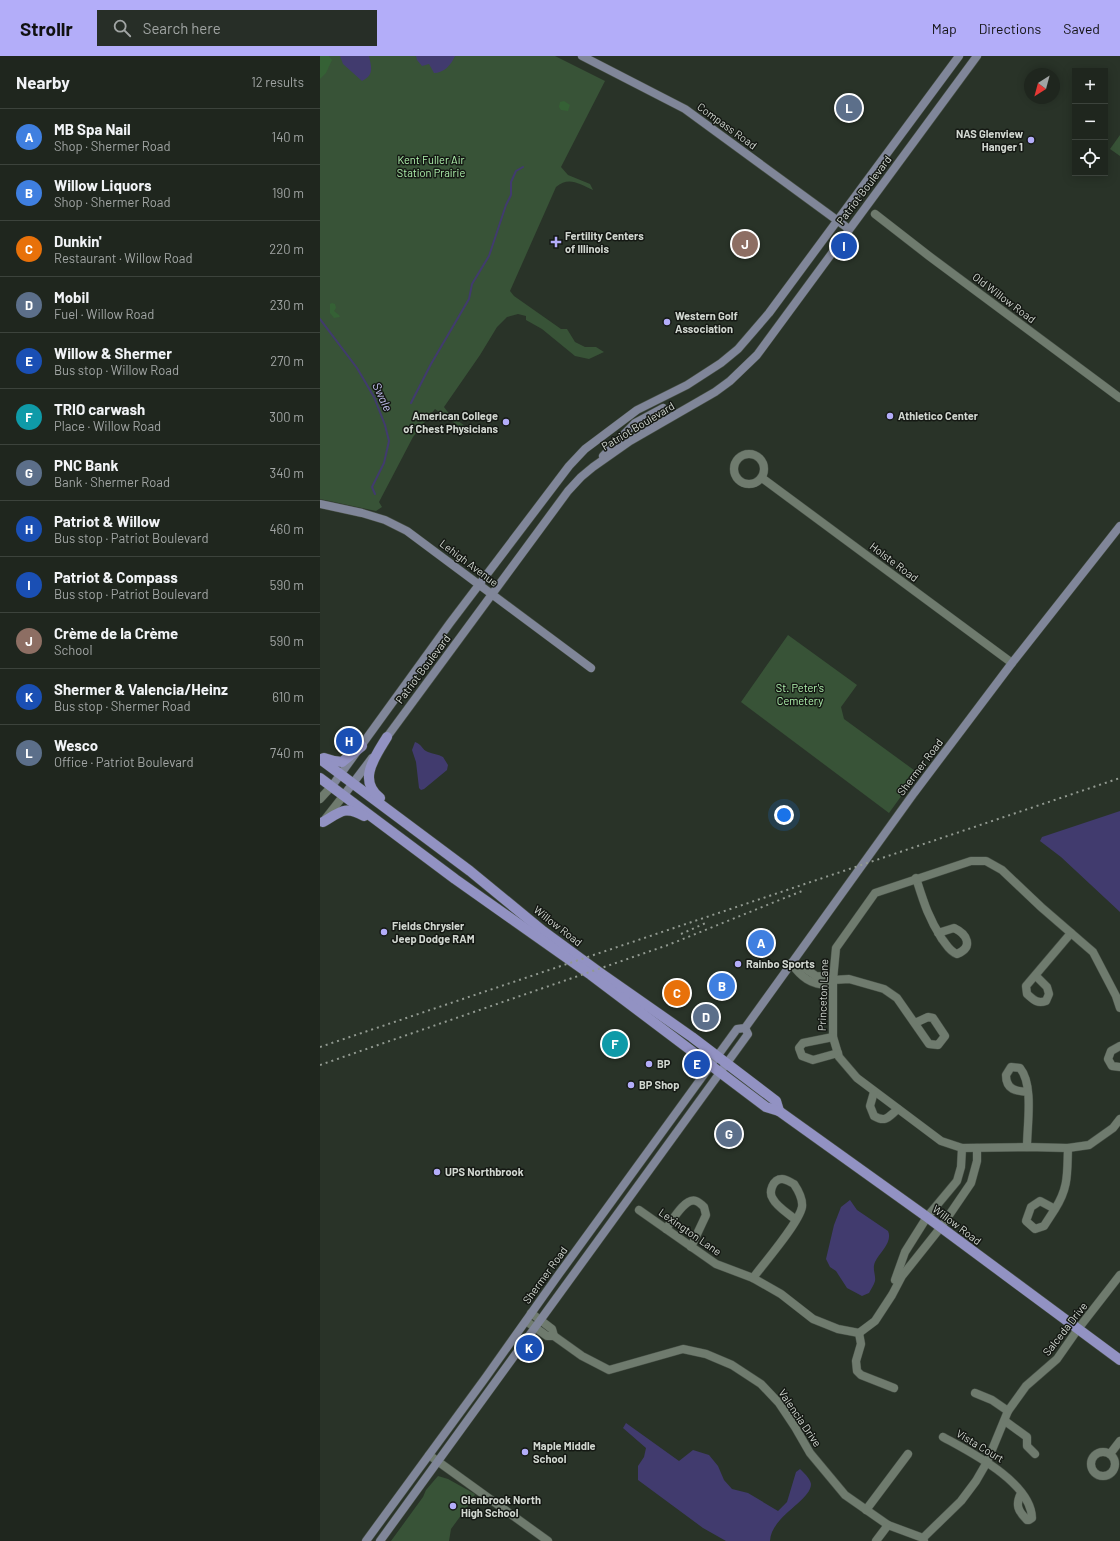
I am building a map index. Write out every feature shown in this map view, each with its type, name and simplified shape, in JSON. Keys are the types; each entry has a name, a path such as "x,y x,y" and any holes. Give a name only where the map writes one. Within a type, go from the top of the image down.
{"main road":[{"name":"Compass Road","path":"582,56 685,109 849,229"},
{"name":"Patriot Boulevard","path":"332,786 479,584 554,484 585,450 637,410 704,375 738,349 769,313 959,56"},
{"name":"Patriot Boulevard","path":"344,795 493,595 568,491 593,467 630,441 715,392 730,381 753,359 977,56"},
{"path":"659,399 663,408 678,414"},
{"path":"593,467 635,423 663,408"},
{"name":"Lehigh Avenue","path":"320,504 362,513 385,520 407,531 591,668"},
{"name":"Shermer Road","path":"366,1541 737,1029 745,1028 914,793 1012,663 1120,526"},
{"path":"386,737 370,767 368,779 370,785 378,796 439,842 470,871"},
{"path":"320,758 342,762 362,746"},
{"name":"Willow Road","path":"320,758 470,871 549,935 717,1056 776,1101 779,1111"},
{"name":"Willow Road","path":"320,778 455,878 581,967 766,1107 779,1111 941,1227 1120,1360"},
{"path":"321,823 342,810 350,809 358,812 379,825 440,870 455,878"},
{"name":"Shermer Road","path":"380,1541 727,1064 748,1034 745,1028"}],"street":[{"name":"Old Willow Road","path":"875,214 1120,398"},
{"name":"Holste Road","path":"762,478 1012,663"},
{"name":"Patriot Boulevard","path":"320,800 332,786"},
{"name":"Patriot Boulevard","path":"321,823 344,795"},
{"name":"Princeton Lane","path":"1120,1008 1118,995 1093,952 1002,870 986,861 971,861 916,878 875,893 836,948 833,980 833,1037 839,1057 857,1078 941,1141 962,1148 1068,1148 1089,1145 1113,1128 1120,1119"},
{"path":"916,878 928,915 938,933"},
{"path":"1036,976 1071,933"},
{"path":"791,963 803,967 816,976 829,977 833,980 849,979 884,989 897,998 915,1023"},
{"path":"833,1037 803,1043 800,1048 802,1056 813,1060 838,1053"},
{"path":"1120,1046 1111,1052 1108,1059 1112,1066 1120,1067"},
{"path":"874,1092 870,1106 874,1116 880,1120 886,1119 898,1109"},
{"path":"1027,1147 1028,1092"},
{"path":"896,1288 895,1280 904,1257 927,1217 957,1181 961,1167 962,1148"},
{"path":"894,1388 862,1375 857,1371 856,1360 861,1344 859,1333 868,1328 875,1321 902,1276 941,1227 972,1183 977,1161 977,1148"},
{"path":"1056,1210 1066,1188 1068,1148"},
{"path":"753,1278 796,1220 802,1206 802,1201 794,1184 783,1179 778,1180 774,1183 771,1190 771,1196 774,1201 796,1220"},
{"path":"666,1229 684,1205 691,1201 697,1201 704,1207 706,1215 691,1247"},
{"name":"Lexington Lane","path":"639,1210 716,1264 753,1278 781,1294 813,1319 838,1329 859,1333"},
{"path":"904,1257 912,1262"},
{"name":"Salceda Drive","path":"924,1539 961,1501 976,1481 987,1462 1008,1411 1026,1386 1057,1360 1078,1329 1120,1277"},
{"name":"Valencia Drive","path":"531,1314 552,1329 554,1336"},
{"name":"Valencia Drive","path":"526,1321 547,1336 554,1336 582,1356 609,1370 682,1349 706,1354 732,1365 761,1384 779,1403 810,1453 845,1495 888,1525 924,1539"},
{"path":"974,1393 992,1400 1008,1411"},
{"path":"1005,1420 1028,1438 1027,1446 1035,1454"},
{"name":"Vista Court","path":"943,1437 987,1462 1003,1473 1021,1493"},
{"path":"1110,1454 1120,1440"},
{"path":"866,1510 908,1454"},
{"path":"429,1455 548,1541"},
{"path":"876,1541 888,1525"}],"green space":[{"name":"Kent Fuller Air Station Prairie","path":"320,56 555,56 605,81 561,167 568,175 590,184 593,190 574,182 565,182 556,187 510,291 514,296 561,329 567,329 575,342 585,347 596,347 604,352 589,359 575,356 542,329 526,320 526,316 518,314 507,317 497,327 480,355 444,407 450,415 465,426 464,430 435,409 413,437 379,502 382,507 376,511 320,499"},
{"path":"320,56 329,56 332,60 326,73 320,79"},
{"path":"564,101 570,105 568,111 561,110 559,107 560,102"},
{"path":"1120,135 1120,156 1110,149"},
{"path":"330,304 335,304 336,308 334,311 340,317 334,318 330,313"},
{"name":"St. Peter's Cemetery","path":"788,635 857,685 841,707 844,719 918,773 889,813 741,702"},
{"path":"438,1476 448,1479 475,1494 451,1529 449,1541 391,1541 423,1497 426,1490"}],"shaded area":[{"path":"340,56 369,56 371,70 369,76 362,81 343,64"},
{"path":"416,56 455,56 447,68 441,72 434,73 429,64 422,66 417,60"},
{"path":"415,742 426,751 443,757 448,765 447,770 421,790 419,788 416,762 412,750"},
{"path":"1120,811 1120,912 1061,857 1040,841 1042,837"},
{"path":"850,1200 857,1210 888,1231 889,1235 889,1239 885,1247 874,1265 874,1284 869,1293 862,1296 847,1288 836,1271 830,1267 826,1259 834,1225 841,1207"},
{"path":"626,1423 679,1461 693,1450 709,1455 718,1466 724,1480 732,1489 748,1493 778,1511 787,1502 796,1472 800,1469 807,1476 811,1484 809,1490 805,1497 783,1516 772,1532 770,1541 726,1541 703,1528 638,1480 638,1466 644,1457 646,1448 623,1428"}],"waterway":[{"path":"411,403 431,364 469,299 472,284 489,256 506,205 511,195 511,182 516,171 523,167"},
{"name":"Swale","path":"320,319 357,368 374,397 385,425 389,441 384,463 372,487 375,494"}],"railway":[{"path":"320,1047 1120,778"},
{"path":"320,1065 668,945 802,891"},
{"path":"681,934 708,922"}],"place":[{"name":"Wesco","path":"849,108"},
{"name":"NAS Glenview Hanger 1","path":"1031,140"},
{"name":"Fertility Centers of Illinois","path":"556,242"},
{"name":"Crème de la Crème","path":"745,244"},
{"name":"Patriot & Compass","path":"844,246"},
{"name":"Western Golf Association","path":"667,322"},
{"name":"Athletico Center","path":"890,416"},
{"name":"American College of Chest Physicians","path":"506,422"},
{"name":"Patriot & Willow","path":"349,741"},
{"name":"Fields Chrysler Jeep Dodge RAM","path":"384,932"},
{"name":"MB Spa Nail","path":"761,943"},
{"name":"Rainbo Sports","path":"738,964"},
{"name":"Willow Liquors","path":"722,986"},
{"name":"Dunkin'","path":"677,993"},
{"name":"Mobil","path":"706,1017"},
{"name":"TRIO carwash","path":"615,1044"},
{"name":"BP","path":"649,1064"},
{"name":"Willow & Shermer","path":"697,1064"},
{"name":"BP Shop","path":"631,1085"},
{"name":"PNC Bank","path":"729,1134"},
{"name":"UPS Northbrook","path":"437,1172"},
{"name":"Shermer & Valencia/Heinz","path":"529,1348"},
{"name":"Maple Middle School","path":"525,1452"},
{"name":"Glenbrook North High School","path":"453,1506"}]}
